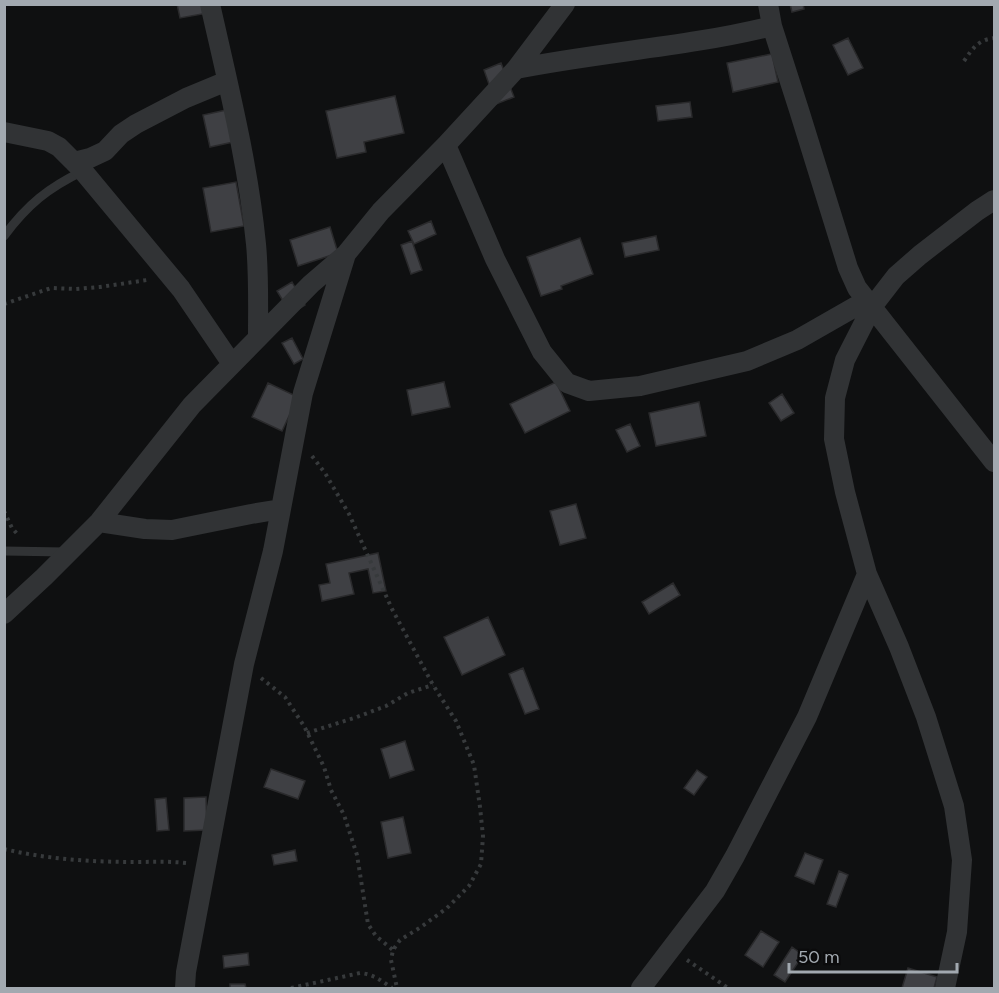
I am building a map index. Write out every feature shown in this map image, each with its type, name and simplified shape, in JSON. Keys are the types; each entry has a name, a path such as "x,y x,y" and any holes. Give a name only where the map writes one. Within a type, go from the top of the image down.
{"street":[{"path":"210,4 245,170 256,246 258,337"},
{"path":"4,614 99,522 192,405 311,284 346,254 381,211 516,69 565,4"},
{"path":"768,4 772,26 848,268 857,288 994,462"},
{"path":"516,69 692,43 772,26"},
{"path":"79,166 105,151 121,134 136,124 186,98 227,81"},
{"path":"4,132 48,141 59,147 79,166 172,279 232,363"},
{"path":"446,145 495,259 542,352 567,383 589,391 640,386 747,361 797,339 870,303 920,255 994,200"},
{"path":"184,988 244,664 273,551 303,393 346,254"},
{"path":"870,303 846,360 835,398 834,439 845,492 867,574 900,647 926,717 954,806 962,860 957,932 945,988"},
{"path":"99,522 145,529 172,530 280,509"},
{"path":"642,988 714,891 735,856 807,717 867,574"}],"lane":[{"path":"4,236 32,203 63,181 79,166"},
{"path":"4,551 70,552"}],"path":[{"path":"964,62 973,48 981,41 994,38"},
{"path":"4,304 51,288 76,289 138,280 172,279"},
{"path":"295,435 325,473 349,514 392,609 433,685 456,721 474,765 483,836 481,864 469,886 430,920 400,940 393,950 391,960 394,988"},
{"path":"4,511 12,528 34,552"},
{"path":"244,664 285,697 304,726 344,815 357,855 368,924 376,936 393,950"},
{"path":"307,734 366,714 408,693 433,685"},
{"path":"4,849 71,859 168,861 205,866"},
{"path":"671,949 728,988"},
{"path":"291,988 368,973 394,988"}],"building":[{"path":"177,4 207,4 208,13 180,18"},
{"path":"790,4 803,4 804,9 792,12"},
{"path":"848,38 863,68 848,75 833,45"},
{"path":"772,54 778,82 733,92 727,63"},
{"path":"501,63 514,97 496,104 484,70"},
{"path":"395,96 404,133 364,142 366,152 337,158 326,111"},
{"path":"690,102 692,117 658,121 656,106"},
{"path":"231,109 238,141 210,147 203,115"},
{"path":"236,182 244,226 211,232 203,188"},
{"path":"431,221 436,234 414,244 408,231"},
{"path":"330,227 338,253 298,266 290,240"},
{"path":"656,236 659,250 625,257 622,243"},
{"path":"580,238 593,274 541,296 527,257"},
{"path":"412,241 422,270 411,274 401,245"},
{"path":"292,282 305,305 291,314 277,291"},
{"path":"292,338 303,359 294,364 282,343"},
{"path":"444,382 450,407 412,415 407,390"},
{"path":"556,382 570,411 525,433 510,404"},
{"path":"268,383 298,397 282,431 252,417"},
{"path":"782,394 794,413 781,421 769,403"},
{"path":"699,402 706,436 656,446 649,413"},
{"path":"630,424 640,446 627,452 616,430"},
{"path":"576,504 586,538 560,545 550,511"},
{"path":"378,553 386,591 373,593 368,569 349,573 354,594 322,601 319,585 330,583 326,564"},
{"path":"673,583 680,595 649,614 642,602"},
{"path":"488,617 505,655 462,675 444,637"},
{"path":"523,668 539,709 525,714 509,674"},
{"path":"405,741 414,770 390,778 381,749"},
{"path":"271,769 305,781 298,799 264,787"},
{"path":"697,770 707,777 694,795 684,788"},
{"path":"206,797 207,830 184,831 184,798"},
{"path":"166,798 169,830 157,831 155,799"},
{"path":"403,817 411,853 388,858 381,822"},
{"path":"295,850 297,861 274,865 272,855"},
{"path":"805,853 823,860 814,884 795,876"},
{"path":"839,871 848,875 836,907 827,904"},
{"path":"761,931 779,942 763,967 745,955"},
{"path":"792,947 803,955 785,982 774,975"},
{"path":"248,953 249,965 224,968 223,956"},
{"path":"908,968 937,977 934,988 902,988"},
{"path":"230,984 245,984 246,988 230,988"}]}
